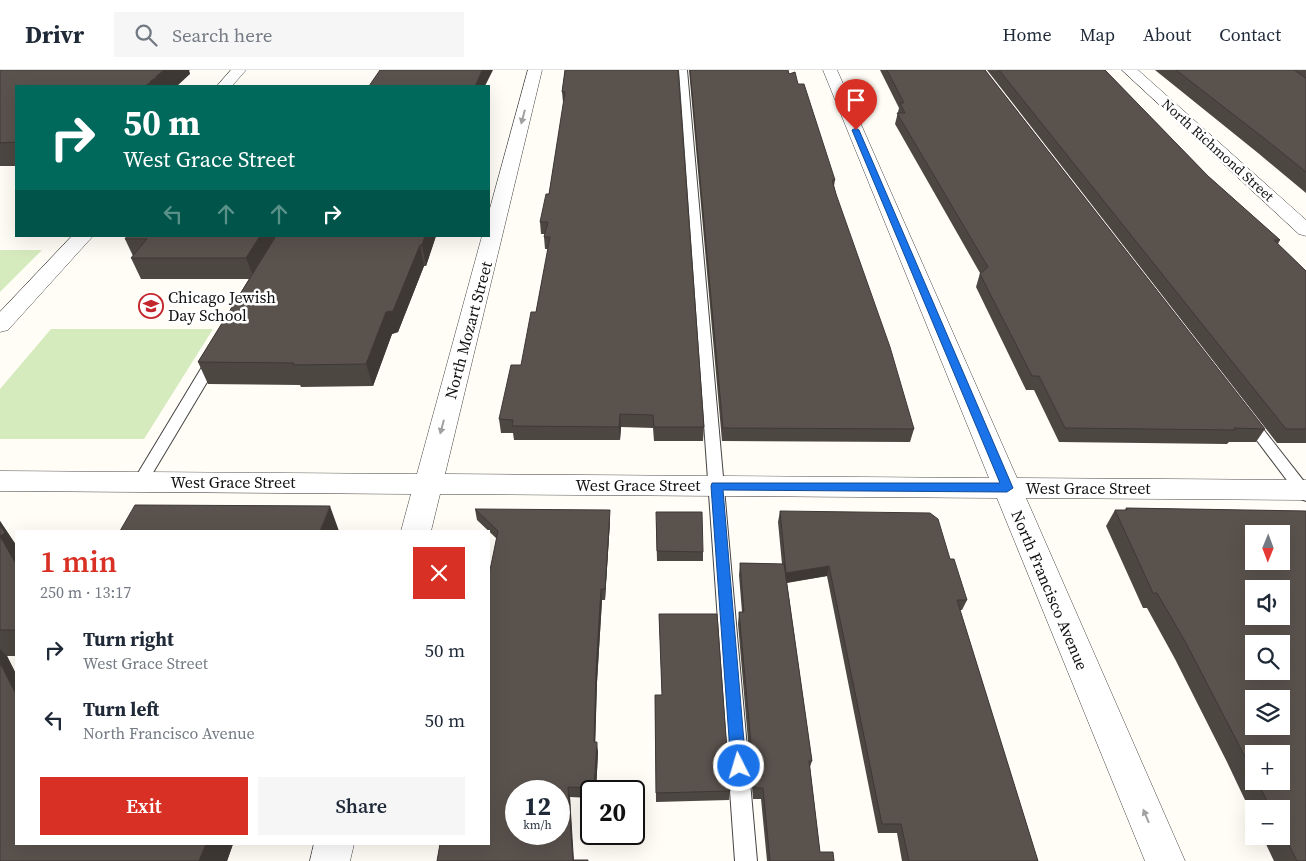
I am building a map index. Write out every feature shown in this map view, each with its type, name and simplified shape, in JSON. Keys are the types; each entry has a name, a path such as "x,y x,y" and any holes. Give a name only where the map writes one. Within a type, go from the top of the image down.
{"street":[{"path":"225,85 239,70"},
{"name":"North Mozart Street","path":"416,530 535,70"},
{"name":"North Francisco Avenue","path":"830,70 1165,861"},
{"name":"North Richmond Street","path":"1129,70 1306,230"},
{"path":"0,325 82,237"},
{"name":"West Grace Street","path":"0,481 1305,492"},
{"path":"330,861 334,845"}],"lane":[{"path":"683,70 746,861"},
{"path":"140,482 220,348"},
{"path":"1238,406 1305,492"}],"green space":[{"path":"0,250 42,250 0,292"},
{"path":"51,329 213,329 144,439 0,439 0,389"}],"building":[{"path":"0,70 164,70 146,85 15,85 15,142 0,143"},
{"path":"380,70 482,70 475,85 370,85"},
{"path":"565,70 678,70 704,427 654,427 653,415 620,414 619,427 512,426 513,420 499,419 511,365 521,365 531,312 536,312 550,237 544,237 548,222 540,222 546,194 549,194 565,92 562,92"},
{"path":"690,70 788,70 789,74 795,72 798,84 804,84 835,180 832,180 836,194 890,347 914,429 723,428"},
{"path":"887,70 985,70 1265,429 1065,428 1039,376 1032,376 980,274 988,267 897,113 905,113 900,103 904,103"},
{"path":"999,70 1105,70 1208,176 1280,240 1274,240 1306,271 1306,429 1286,429"},
{"path":"1176,70 1294,70 1306,78 1306,172 1265,139"},
{"path":"126,237 259,237 246,258 131,258 147,239 125,239"},
{"path":"275,237 425,237 393,311 386,312 366,364 293,365 294,363 198,362"},
{"path":"135,505 330,506 320,530 121,530"},
{"path":"1126,508 1306,511 1306,861 1297,861 1289,845 1290,800 1266,800 1262,790 1290,790 1290,745 1245,745 1245,757 1186,643 1157,593 1153,593 1115,510 1127,510"},
{"path":"475,509 610,510 605,589 601,589 596,671 594,742 597,742 595,780 580,780 580,787 570,787 570,780 505,780 505,845 570,845 570,816 573,860 588,861 437,861 440,845 490,845 490,570 498,531"},
{"path":"780,511 930,513 938,519 950,559 954,559 967,600 957,600 1038,861 909,861 901,824 882,824 829,566 786,573"},
{"path":"656,512 702,512 703,552 657,551"},
{"path":"0,525 5,533 0,536"},
{"path":"0,536 15,562 15,630 0,630"},
{"path":"740,563 784,564 812,761 809,761 820,852 833,852 834,861 770,861 763,788 755,788 739,612 744,612"},
{"path":"659,614 717,614 730,791 656,793 655,695 662,695"},
{"path":"0,663 15,692 15,845 206,845 199,861 0,861"}],"place":[{"name":"Chicago Jewish Day School","path":"151,306"}],"route":[{"path":"739,766 716,486 1007,488 856,130"}]}
